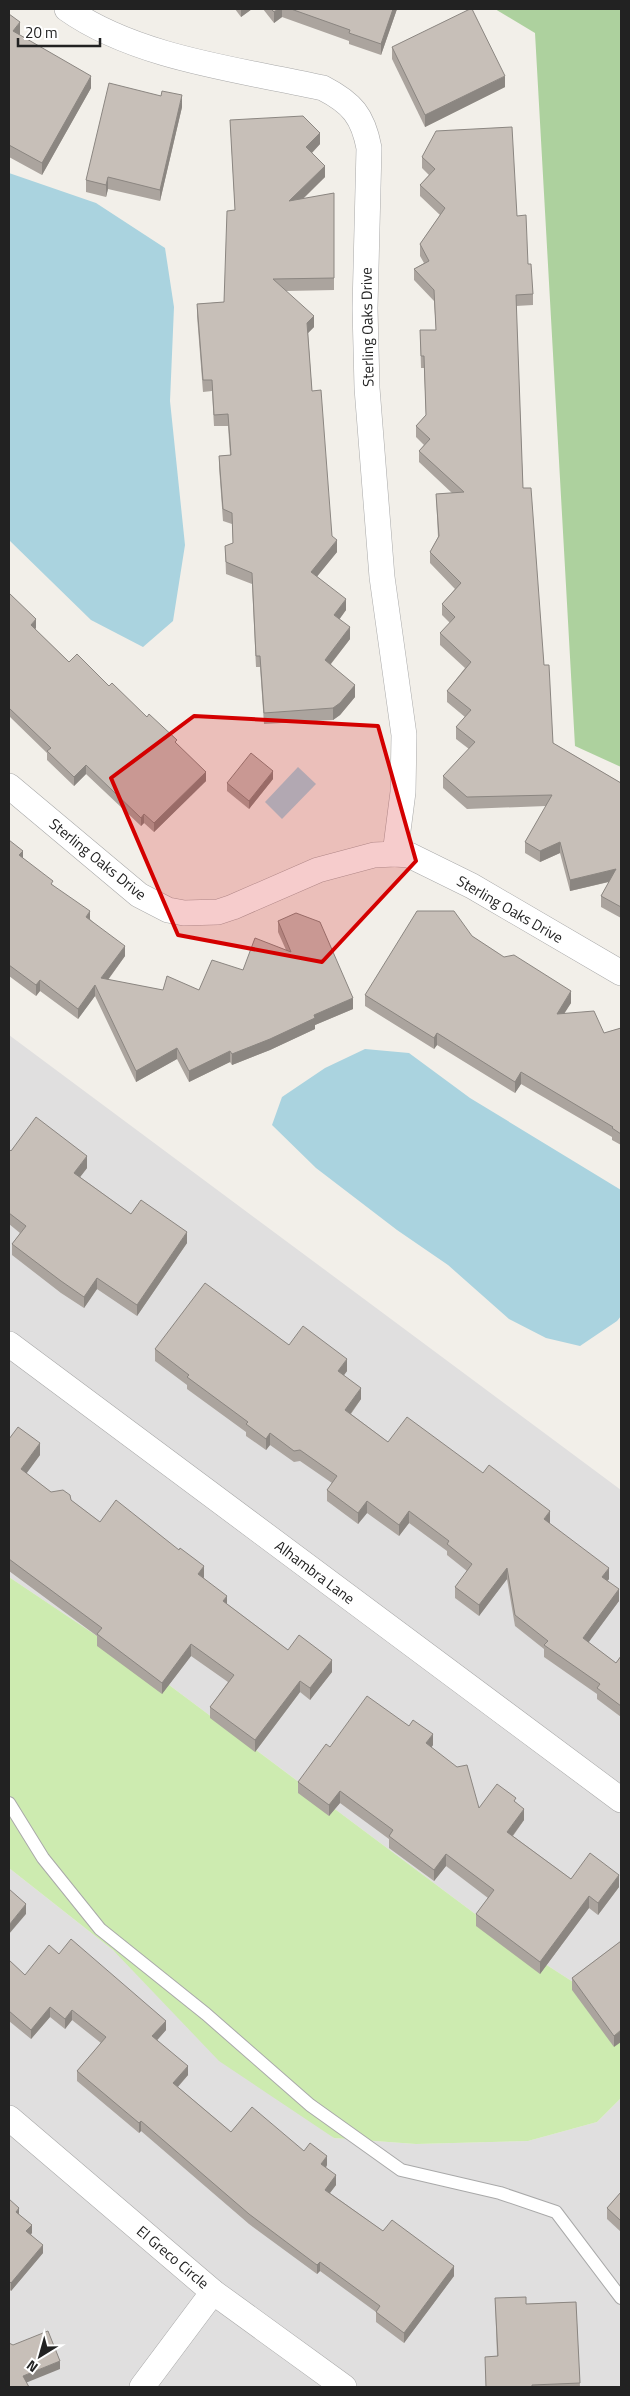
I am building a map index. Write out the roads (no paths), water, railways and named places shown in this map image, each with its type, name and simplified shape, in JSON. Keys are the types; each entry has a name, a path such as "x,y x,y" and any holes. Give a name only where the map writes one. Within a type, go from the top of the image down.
{"street":[{"name":"Sterling Oaks Drive","path":"67,9 108,34 157,52 323,88 343,98 359,115 366,132 369,148 365,308 371,450 382,577 404,735 403,792 395,854"},
{"name":"Sterling Oaks Drive","path":"9,786 139,895 168,910 184,913 218,912 318,870 374,855 409,855 472,886 621,973"},
{"name":"Alhambra Lane","path":"9,1344 621,1800"},
{"name":"El Greco Circle","path":"9,2118 214,2292 344,2387"},
{"path":"142,2387 214,2292"}],"lane":[{"path":"9,1803 43,1858 100,1929 206,2014 310,2105 400,2170 500,2193 556,2212 621,2298"}],"water":[{"path":"9,173 96,203 165,248 174,307 170,401 185,545 173,621 143,647 91,620 9,540"},
{"path":"298,767 316,784 282,819 265,802"},
{"path":"365,1049 409,1053 470,1098 621,1190 621,1316 617,1321 580,1346 546,1338 509,1319 448,1265 397,1230 316,1168 272,1125 282,1097 325,1068"}]}
